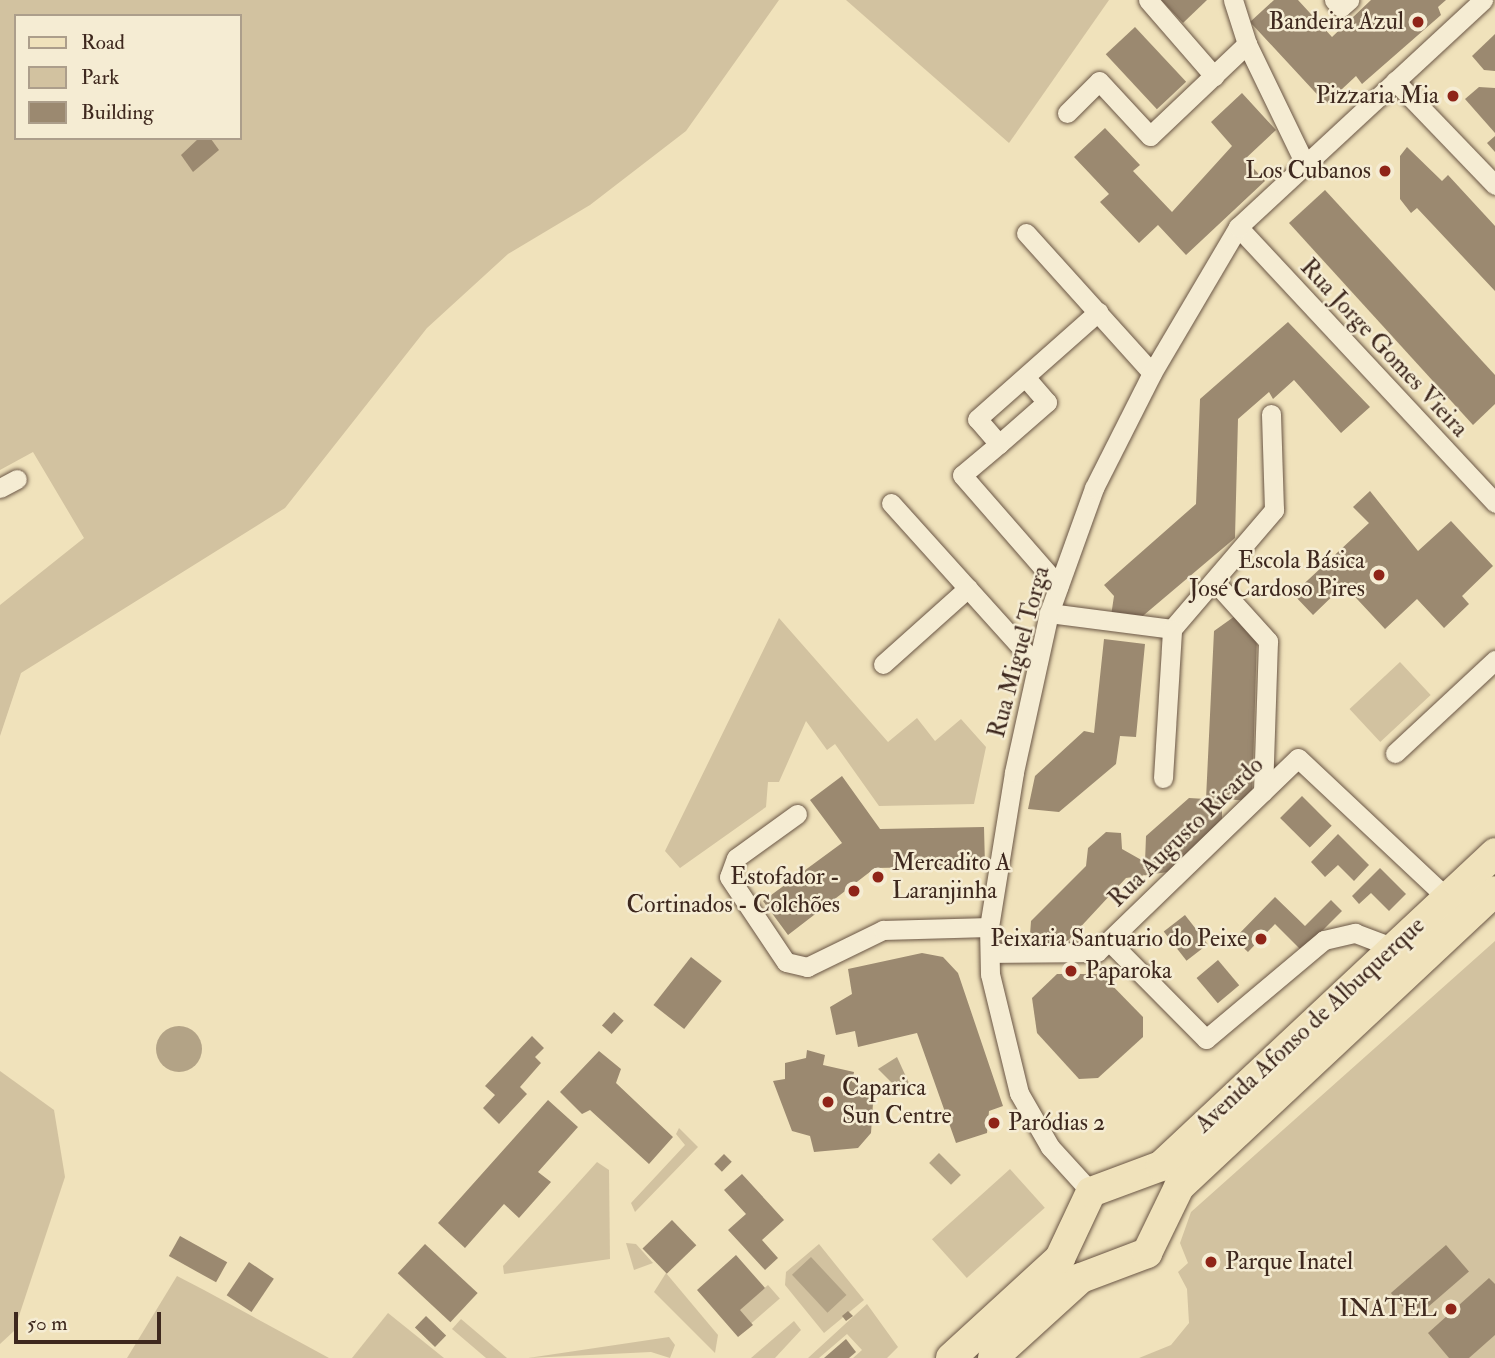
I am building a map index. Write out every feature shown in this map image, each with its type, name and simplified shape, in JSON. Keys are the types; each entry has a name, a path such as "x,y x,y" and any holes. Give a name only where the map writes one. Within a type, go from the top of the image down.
{"main road":[{"name":"Avenida Afonso de Albuquerque","path":"1096,1197 1161,1166 1391,947 1495,853"},
{"name":"Avenida Afonso de Albuquerque","path":"993,1358 1082,1278 1147,1254 1160,1231 1167,1205 1188,1178 1495,891"},
{"path":"1096,1197 1151,1196 1160,1231"},
{"path":"1096,1197 1092,1253 1126,1263"},
{"path":"951,1358 1060,1258 1096,1197"}],"street":[{"path":"1148,0 1214,76"},
{"path":"1233,0 1247,44 1304,162"},
{"path":"1334,0 1341,7 1349,0"},
{"name":"Rua Miguel Torga","path":"1096,1197 1045,1139 1009,1070 990,953 989,927 1036,664 1049,613 1094,488 1152,373 1238,227 1304,162 1483,0"},
{"path":"1067,113 1099,81 1150,136 1247,44"},
{"path":"1395,80 1495,185"},
{"name":"Rua Jorge Gomes Vieira","path":"1238,227 1495,503"},
{"path":"1026,233 1152,373"},
{"path":"999,444 978,419 1098,312"},
{"path":"1026,378 1047,402 962,475 1059,586"},
{"path":"1163,778 1172,629 1274,510 1271,414"},
{"path":"891,503 1036,664"},
{"path":"1214,581 1269,641 1262,792"},
{"path":"883,664 968,588"},
{"path":"1049,613 1172,629"},
{"path":"1395,753 1495,660"},
{"name":"Rua Augusto Ricardo","path":"990,953 1097,952 1297,758 1447,898"},
{"path":"797,814 736,858 729,877 786,961 807,968 883,930 989,927"},
{"name":"Rua Augusto Ricardo","path":"1109,941 1206,1039 1324,940 1355,933 1391,947"}],"green space":[{"path":"0,0 779,0 686,131 590,205 508,254 427,328 285,508 21,673 0,736 0,605 84,538 33,452 0,470"},
{"path":"846,0 1109,0 1009,143"},
{"path":"779,618 888,742 917,718 935,741 961,719 986,747 974,804 879,806 835,744 827,750 806,721 779,782 768,782 766,807 680,868 665,851"},
{"path":"1400,662 1431,695 1380,742 1350,709"},
{"path":"1495,941 1495,1358 1139,1358 1171,1345 1189,1323 1187,1289 1178,1272 1188,1263 1180,1243 1191,1212"},
{"path":"0,1071 54,1110 65,1177 14,1331 0,1344"},
{"path":"679,1128 698,1147 635,1212 631,1203 685,1145 676,1134"},
{"path":"597,1162 609,1170 610,1259 504,1274 503,1266"},
{"path":"1010,1169 1045,1208 967,1278 932,1239"},
{"path":"626,1243 636,1244 653,1263 634,1270"},
{"path":"819,1244 864,1300 824,1333 785,1285 786,1272"},
{"path":"666,1273 718,1335 715,1353 654,1292"},
{"path":"177,1276 204,1290 329,1358 127,1358"},
{"path":"768,1285 780,1299 751,1324 739,1310"},
{"path":"867,1304 898,1347 887,1358 853,1358 862,1350 847,1334 819,1358 808,1358"},
{"path":"388,1313 444,1358 352,1358"},
{"path":"461,1319 507,1358 486,1358 452,1329"},
{"path":"794,1321 801,1330 775,1358 751,1358"},
{"path":"669,1337 675,1345 670,1358 651,1352 528,1358"}],"shaded area":[{"path":"179,1026 195,1033 202,1049 195,1065 179,1072 163,1065 156,1049 163,1033"},
{"path":"897,1057 913,1092 905,1096 878,1069"},
{"path":"939,1153 961,1175 951,1185 929,1163"},
{"path":"811,1257 846,1295 827,1313 792,1275"}],"building":[{"path":"1161,0 1207,0 1183,23"},
{"path":"1274,0 1298,0 1332,37 1371,0 1446,0 1438,7 1441,15 1362,84 1356,76 1326,104 1250,22"},
{"path":"1135,27 1186,82 1157,109 1106,54"},
{"path":"1495,34 1495,71 1484,70 1472,56"},
{"path":"1479,87 1495,88 1495,133 1465,99"},
{"path":"1242,93 1276,130 1245,159 1265,181 1186,255 1158,225 1139,243 1100,202 1109,194 1074,157 1105,128 1140,165 1133,171 1172,212 1232,146 1211,122"},
{"path":"1495,136 1495,152 1487,143"},
{"path":"197,140 212,140 219,150 193,172 181,155"},
{"path":"1407,147 1442,181 1448,175 1495,226 1495,291 1417,208 1411,213 1400,199 1400,156"},
{"path":"1325,190 1495,375 1495,404 1473,425 1289,223"},
{"path":"1288,322 1370,407 1341,433 1294,380 1273,399 1269,392 1238,419 1235,538 1138,620 1111,616 1114,596 1104,585 1196,504 1200,399"},
{"path":"1370,491 1418,551 1451,521 1493,566 1462,596 1469,604 1444,628 1417,599 1385,629 1344,585 1313,615 1293,594 1369,523 1353,507"},
{"path":"1235,616 1257,636 1252,801 1222,799 1222,826 1168,872 1126,878 1061,948 1029,949 1031,921 1086,866 1088,848 1106,832 1121,833 1122,849 1145,862 1146,836 1189,798 1206,799 1214,631"},
{"path":"1104,639 1145,644 1136,737 1120,736 1116,764 1059,812 1028,809 1035,776 1084,731 1094,733"},
{"path":"842,776 880,829 984,827 985,866 875,868 788,935 763,901 842,843 810,800"},
{"path":"1302,796 1332,826 1310,848 1280,818"},
{"path":"1338,834 1369,865 1354,881 1338,865 1325,877 1311,862"},
{"path":"1380,868 1406,894 1389,911 1371,893 1359,904 1352,896"},
{"path":"1275,897 1305,926 1331,900 1342,911 1302,951 1275,924 1248,952 1234,939"},
{"path":"1185,915 1208,944 1187,961 1164,932"},
{"path":"922,953 943,957 958,973 1003,1106 989,1111 987,1133 956,1143 917,1033 858,1047 855,1031 836,1035 830,1007 852,994 848,969"},
{"path":"691,957 722,981 684,1029 653,1005"},
{"path":"1218,960 1239,985 1218,1003 1197,978"},
{"path":"1057,974 1101,974 1143,1017 1143,1037 1098,1078 1079,1079 1037,1033 1032,998"},
{"path":"614,1012 624,1021 612,1034 602,1025"},
{"path":"532,1036 544,1048 535,1057 541,1063 520,1087 527,1094 499,1124 483,1108 495,1095 485,1086"},
{"name":"Caparica Sun Centre","path":"807,1050 825,1055 823,1065 854,1072 852,1082 874,1089 871,1133 858,1148 814,1152 810,1136 792,1131 773,1081 785,1079 785,1063 806,1058"},
{"path":"599,1051 621,1069 616,1083 673,1137 649,1164 590,1110 582,1114 560,1092"},
{"path":"548,1100 578,1127 538,1172 551,1182 519,1218 504,1204 465,1248 438,1223"},
{"path":"724,1154 732,1162 722,1172 714,1164"},
{"path":"742,1174 784,1220 762,1240 778,1258 765,1270 728,1230 746,1214 724,1190"},
{"path":"672,1220 696,1245 667,1274 643,1248"},
{"path":"180,1236 227,1262 216,1282 169,1256"},
{"path":"425,1244 478,1293 450,1322 398,1273"},
{"path":"1446,1245 1469,1271 1414,1319 1391,1293"},
{"path":"736,1255 765,1288 740,1310 753,1325 738,1337 697,1290"},
{"path":"249,1262 274,1279 252,1312 227,1295"},
{"path":"1489,1278 1495,1284 1495,1335 1469,1358 1449,1358 1428,1333"},
{"path":"848,1311 853,1316 846,1321 842,1316"},
{"path":"426,1316 446,1335 435,1347 415,1328"},
{"path":"846,1339 856,1352 849,1358 824,1358"}],"place":[{"name":"Bandeira Azul","path":"1418,22"},
{"name":"Pizzaria Mia","path":"1453,96"},
{"name":"Los Cubanos","path":"1385,171"},
{"name":"Escola Básica José Cardoso Pires","path":"1379,575"},
{"name":"Mercadito A Laranjinha","path":"878,877"},
{"name":"Estofador - Cortinados - Colchões","path":"854,891"},
{"name":"Peixaria Santuario do Peixe","path":"1261,939"},
{"name":"Paparoka","path":"1071,971"},
{"name":"Caparica Sun Centre","path":"828,1102"},
{"name":"Paródias 2","path":"994,1123"},
{"name":"Parque Inatel","path":"1211,1262"},
{"name":"INATEL","path":"1451,1309"}]}
